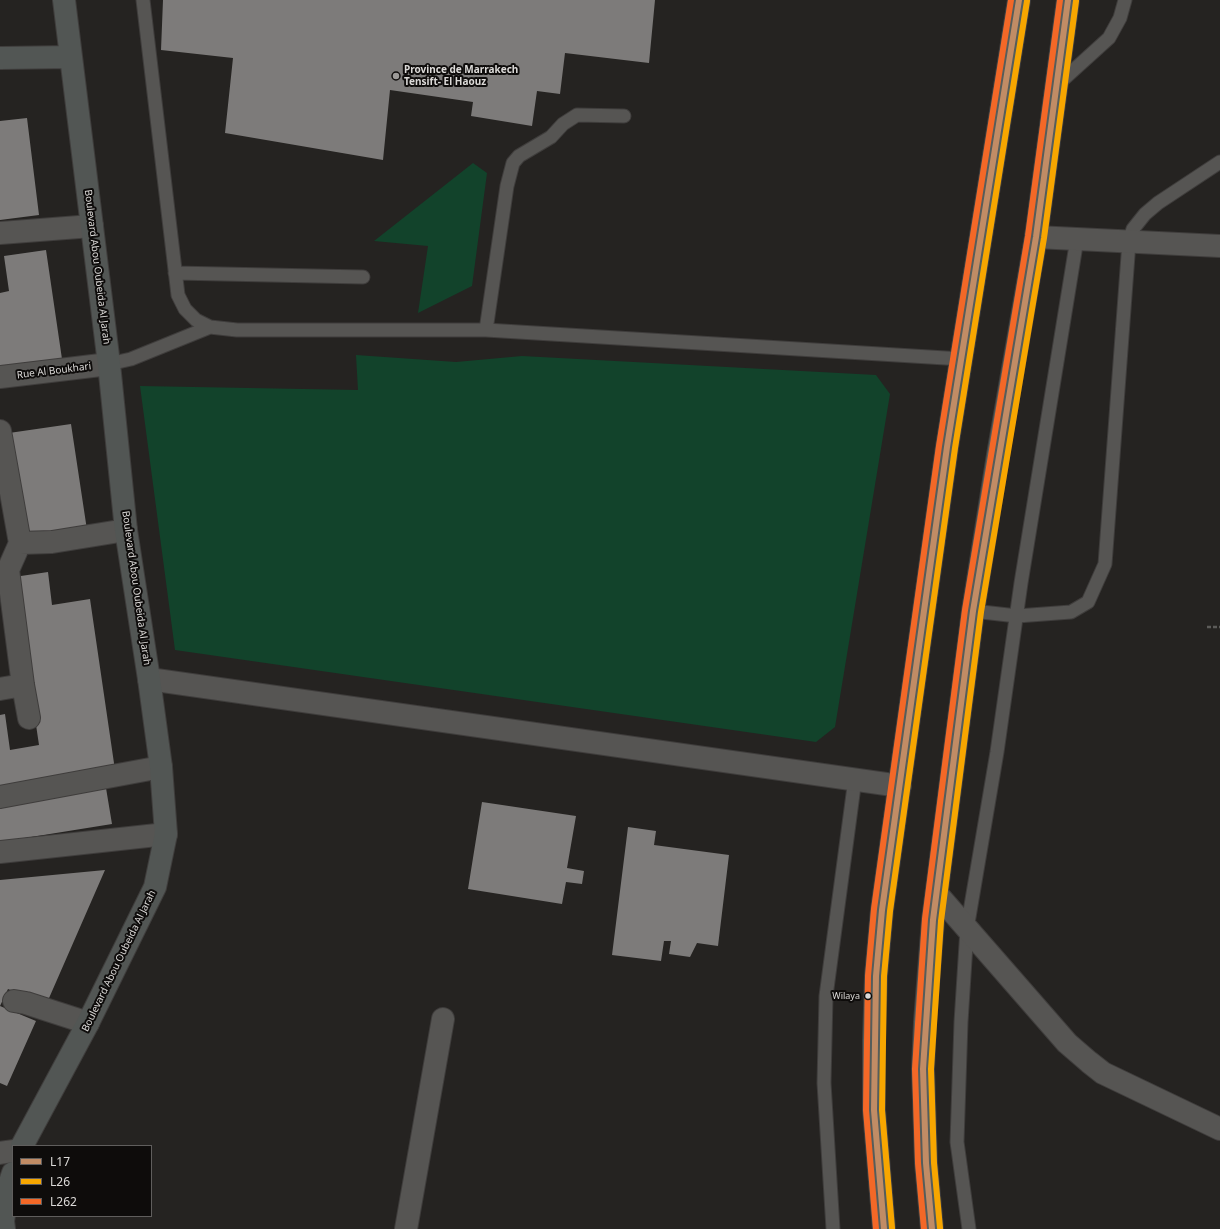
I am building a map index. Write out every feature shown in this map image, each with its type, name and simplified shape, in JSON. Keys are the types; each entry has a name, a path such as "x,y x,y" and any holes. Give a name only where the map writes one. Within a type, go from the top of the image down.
{"main road":[{"path":"884,1229 874,1110 876,976 882,910 947,447 1019,0"},
{"path":"932,1229 926,1163 923,1069 928,967 955,743 973,611 998,455 1036,237 1055,87 1068,0"}],"street":[{"name":"Boulevard Abou Oubeida Al Jarah","path":"23,1145 88,1023 155,887 166,834 161,767 126,530 109,364 64,0"},
{"path":"0,58 71,58"},
{"path":"0,234 92,226"},
{"path":"1036,237 1220,246"},
{"name":"Rue Al Boukhari","path":"0,378 109,364"},
{"path":"0,431 20,543 4,571 22,685 29,718"},
{"path":"20,543 52,542 126,530"},
{"path":"149,679 900,786"},
{"path":"0,690 22,685"},
{"path":"0,797 161,767"},
{"path":"0,852 166,834"},
{"path":"937,894 1066,1043 1103,1073 1220,1129"},
{"path":"14,1001 26,1003 88,1023"},
{"path":"406,1229 443,1019"},
{"path":"0,1153 12,1151"},
{"path":"4,1229 3,1221 8,1188 12,1176"}],"lane":[{"path":"143,0 178,295 185,309 196,320 210,327 237,330 486,330 962,359"},
{"path":"1055,87 1109,38 1120,18 1125,0"},
{"path":"486,330 507,186 513,164 520,156 550,137 563,124 577,115 624,116"},
{"path":"973,611 1017,616 1071,612 1088,602 1105,564 1129,242 1133,228 1145,214 1158,203 1220,162"},
{"path":"969,1229 957,1142 961,1022 967,929 997,752 1077,239"},
{"path":"175,273 363,277"},
{"path":"109,364 131,359 210,327"},
{"path":"833,1229 824,1083 826,996 855,779"}],"path":[{"path":"1207,627 1220,627"}],"green space":[{"path":"473,163 487,173 472,286 418,313 428,246 374,241"},
{"path":"356,355 456,362 522,356 876,375 890,394 835,727 816,742 175,650 140,386 358,390"}],"building":[{"name":"Province de Marrakech Tensift- El Haouz","path":"163,0 655,0 649,63 565,53 560,94 537,91 532,126 471,116 473,102 390,90 383,160 225,133 233,58 161,50"},
{"path":"27,118 39,215 0,220 0,121"},
{"path":"46,250 62,359 0,369 0,293 9,291 4,256"},
{"path":"71,424 87,530 24,539 9,433"},
{"path":"48,572 52,605 90,599 115,770 0,787 0,715 5,714 10,750 39,745 14,577"},
{"path":"106,788 112,824 0,842 0,806"},
{"path":"482,802 576,816 567,868 584,871 582,884 566,882 562,904 468,889"},
{"path":"628,827 656,831 654,845 729,855 718,946 697,943 690,957 669,954 671,941 664,941 661,961 612,955"},
{"path":"105,870 46,1005 8,989 0,1006 0,880"},
{"path":"0,1006 36,1021 7,1086 0,1083"}],"transit line":[{"name":"L262","path":"876,1229 866,1110 868,976 874,909 939,446 1011,0"},
{"name":"L17","path":"884,1229 874,1110 876,976 882,910 947,447 1019,0"},
{"name":"L262","path":"924,1229 918,1163 915,1069 925,919 965,610 1028,236 1060,0"},
{"name":"L17","path":"932,1229 926,1163 923,1069 933,920 973,611 1036,237 1068,0"},
{"name":"L26","path":"892,1228 882,1110 884,976 890,911 955,448 1027,1"},
{"name":"L26","path":"940,1228 934,1163 931,1069 941,921 981,612 1044,238 1076,1"}],"place":[{"name":"Province de Marrakech Tensift- El Haouz","path":"396,76"},
{"name":"Wilaya","path":"868,996"}]}
